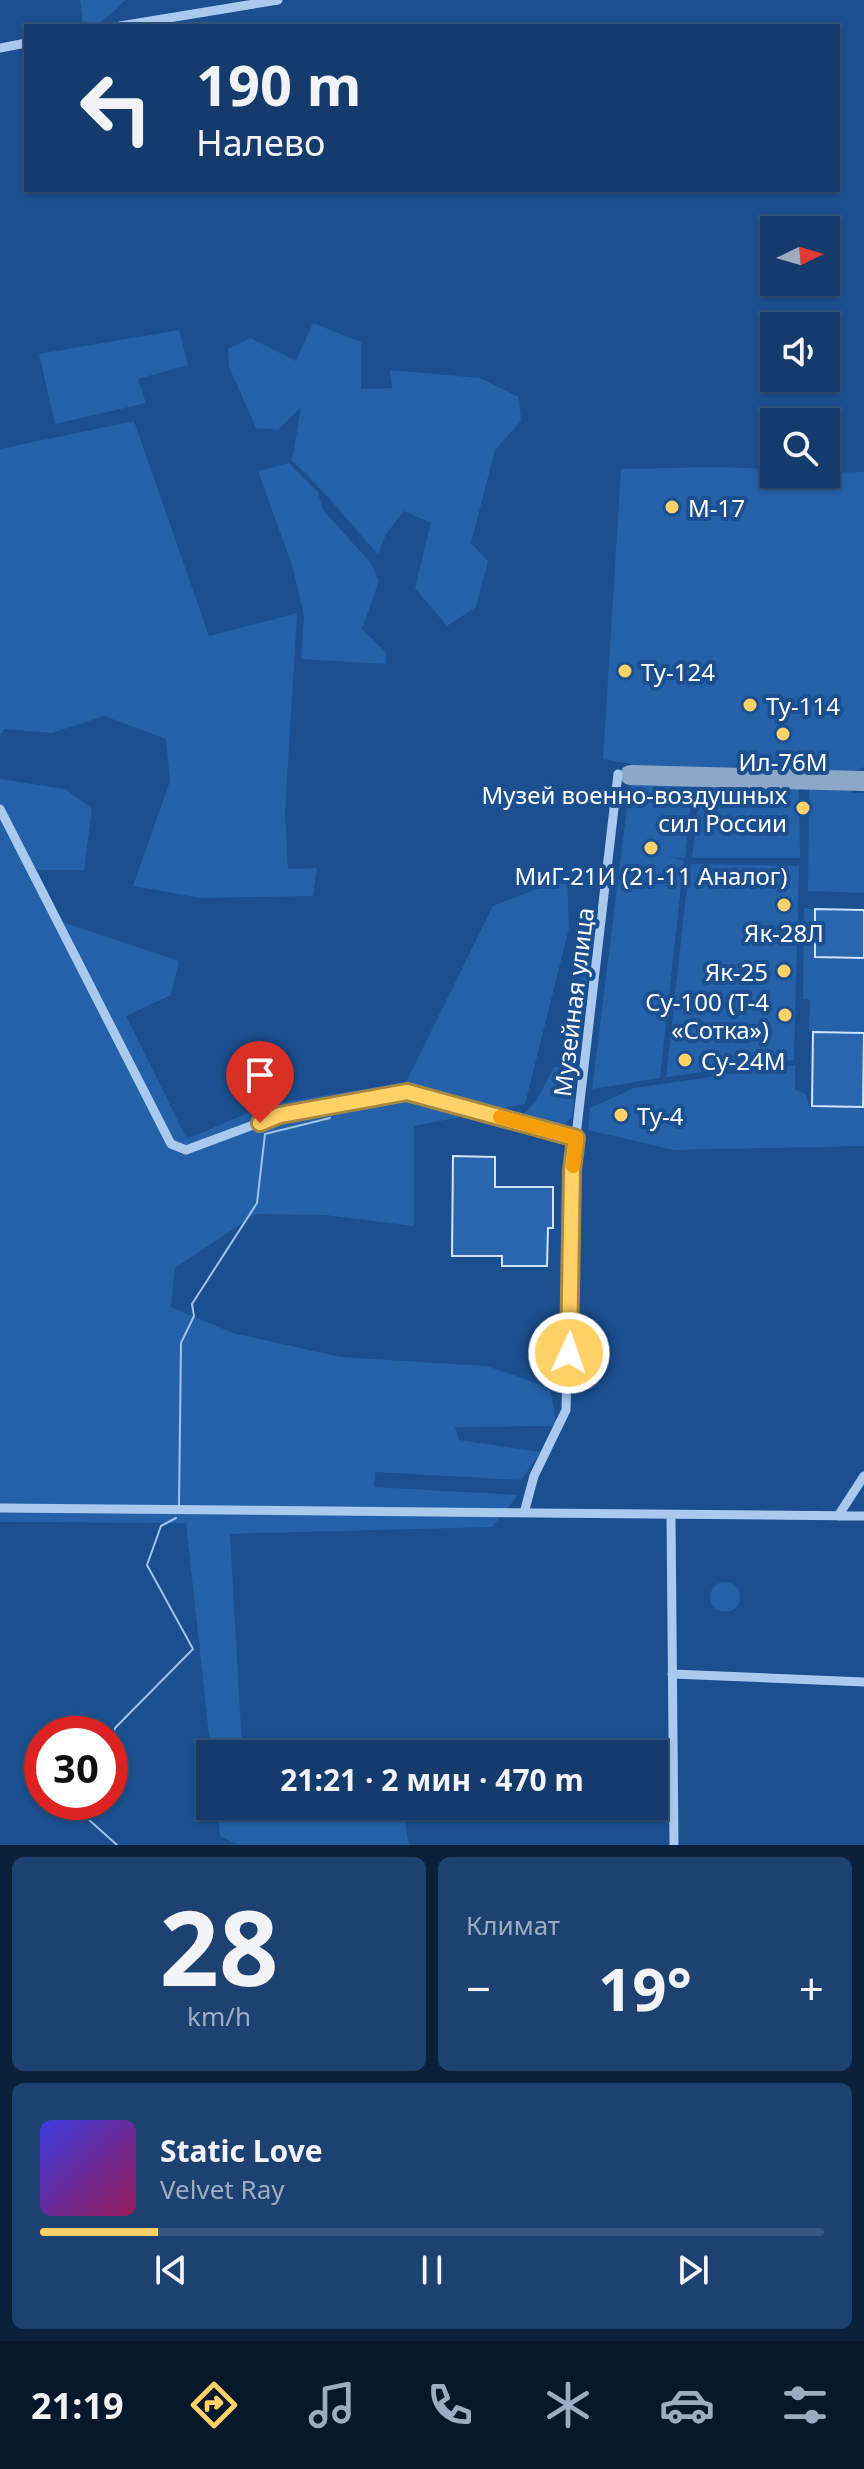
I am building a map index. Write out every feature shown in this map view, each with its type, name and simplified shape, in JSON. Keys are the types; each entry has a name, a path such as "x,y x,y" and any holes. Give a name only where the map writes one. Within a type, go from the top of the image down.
{"street":[{"path":"132,24 278,0"},
{"path":"0,48 24,43"},
{"name":"Музейная улица","path":"524,1513 534,1476 547,1455 566,1410 576,1138 618,774"},
{"path":"0,809 171,1144 186,1150 280,1115 407,1092 576,1138"},
{"path":"838,1516 864,1476"},
{"path":"0,1508 671,1517 864,1516"},
{"path":"671,1517 674,1845"},
{"path":"672,1674 864,1682"}],"shaded area":[{"path":"80,0 125,0 106,18 95,24 83,24"},
{"path":"313,323 361,342 361,389 392,388 390,370 480,378 519,397 521,421 495,450 471,543 488,561 476,607 447,626 415,588 431,523 404,511 386,534 378,554 292,461 301,407 278,430 256,428 229,367 228,349 250,338 296,361"},
{"path":"179,330 188,365 138,379 146,403 55,424 39,354"},
{"path":"134,421 209,636 297,613 285,814 288,869 317,868 313,896 201,898 133,886 170,781 166,739 104,716 52,733 4,729 0,736 0,449"},
{"path":"289,463 318,492 323,510 370,562 379,581 362,629 386,653 386,664 301,659 304,616 293,568 258,471"},
{"path":"621,469 760,469 760,488 840,488 840,473 864,472 864,767 851,773 631,769 631,764 603,759"},
{"path":"0,779 65,789 92,809 84,870 37,870 63,922 179,961 171,995 126,1016 187,1139 266,1105 406,1082 493,906 567,877 569,928 525,1104 414,1126 414,1226 325,1215 256,1214 175,1268 171,1307 233,1333 340,1357 487,1366 550,1388 557,1426 455,1427 459,1440 541,1452 521,1480 375,1472 374,1487 518,1495 492,1527 230,1534 242,1740 209,1740 186,1523 0,1522"},
{"path":"630,783 693,784 685,858 666,857 684,860 660,1078 592,1089"},
{"path":"700,783 799,786 800,858 692,858"},
{"path":"809,787 850,787 852,793 864,793 864,893 808,891"},
{"path":"692,864 799,866 794,1060 666,1077 689,867"},
{"path":"804,908 815,909 815,957 864,958 864,1033 809,1031 810,1000 803,999"},
{"path":"591,942 572,1117 564,1125 519,1119 536,1101 554,1067 563,1067 568,1054 561,1041"},
{"path":"864,1045 864,1146 674,1150 588,1130 590,1108 634,1088 795,1065 795,1090 806,1094 809,1107 862,1107"},
{"path":"725,1582 731,1583 739,1591 739,1603 731,1611 725,1612 719,1611 711,1603 710,1597 711,1591 719,1583"},
{"path":"218,1820 405,1820 409,1845 239,1845 220,1836"}],"building":[{"path":"815,909 864,910 864,958 815,957"},
{"path":"813,1032 864,1033 863,1107 812,1106"},
{"path":"453,1156 495,1157 495,1187 553,1187 553,1228 548,1228 547,1266 502,1266 502,1256 452,1256"}],"waterway":[{"path":"179,1505 181,1343 194,1316 192,1304 257,1203 265,1134 330,1118"},
{"path":"127,1716 193,1649 147,1565 161,1526 176,1518"},
{"path":"89,1820 117,1845"}],"taxiway":[{"path":"630,775 864,781"}],"slow traffic":[{"path":"500,1117 576,1138 573,1166"}],"place":[{"name":"М-17","path":"672,507"},
{"name":"Ту-124","path":"625,671"},
{"name":"Ту-114","path":"750,705"},
{"name":"Ил-76М","path":"783,734"},
{"name":"Музей военно-воздушных сил России","path":"803,808"},
{"name":"МиГ-21И (21-11 Аналог)","path":"651,848"},
{"name":"Як-28Л","path":"784,905"},
{"name":"Як-25","path":"784,971"},
{"name":"Су-100 (Т-4 «Сотка»)","path":"785,1015"},
{"name":"Су-24М","path":"685,1060"},
{"name":"Ту-4","path":"621,1115"}],"route":[{"path":"260,1123 280,1115 407,1092 576,1138 572,1170 569,1353"}]}
